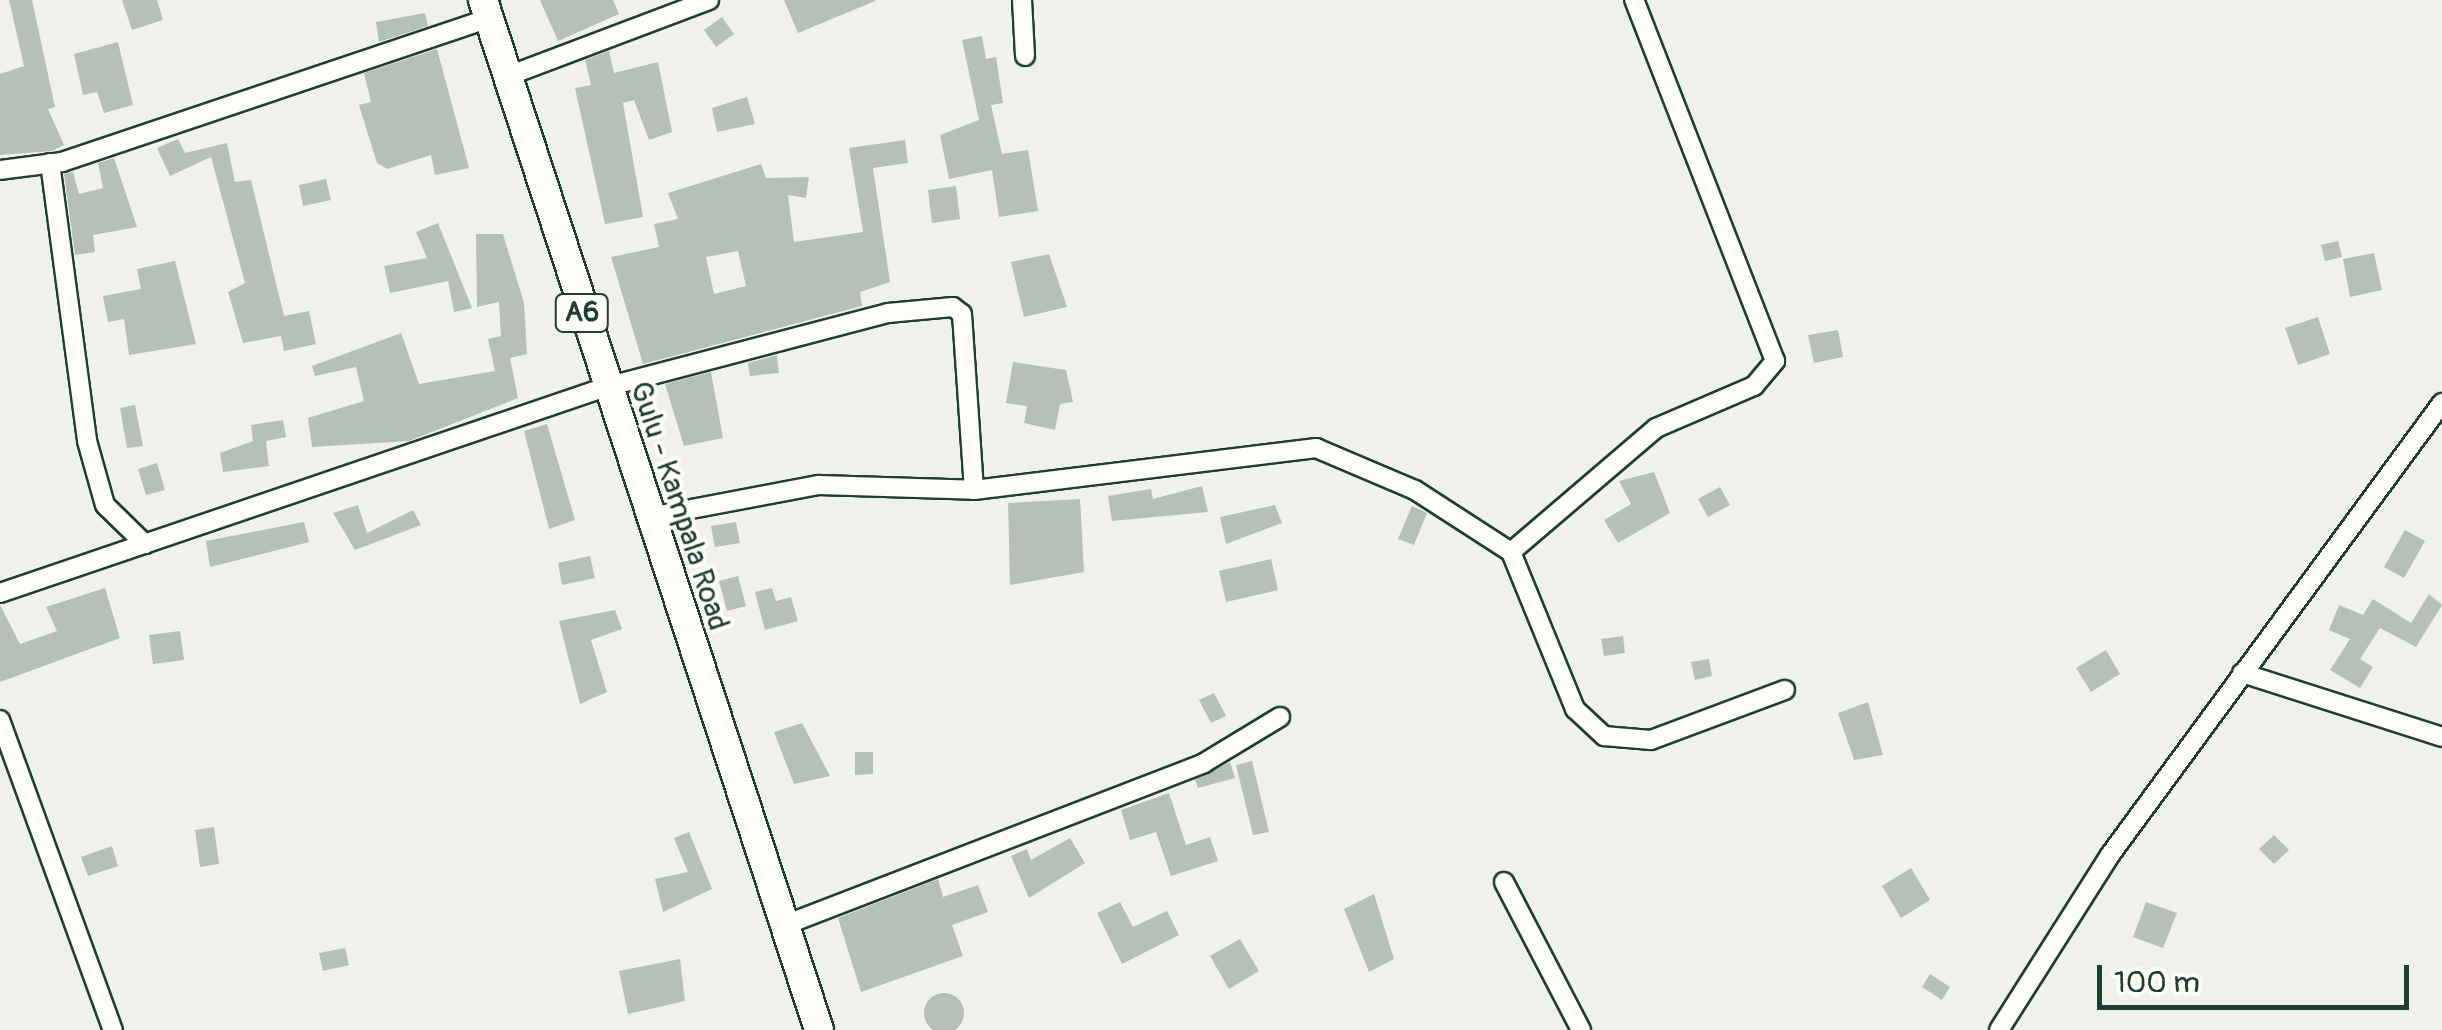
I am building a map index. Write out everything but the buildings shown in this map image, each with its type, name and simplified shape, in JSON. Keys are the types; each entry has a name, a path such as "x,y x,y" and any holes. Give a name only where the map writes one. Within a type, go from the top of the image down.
{"main road":[{"name":"Gulu - Kampala Road","path":"486,9 648,517 819,1030"}],"street":[{"path":"508,76 708,0"},
{"path":"1022,0 1025,56"},
{"path":"1511,552 1656,428 1754,386 1775,361 1634,0"},
{"path":"0,170 50,164 486,9"},
{"path":"50,164 87,441 105,504 145,544"},
{"path":"0,593 606,388 888,313 953,307 962,314 974,490"},
{"path":"1999,1030 2242,673 2442,403"},
{"path":"648,517 819,485 974,490 1316,448 1415,490 1511,552 1575,709 1604,736 1651,740 1784,690"},
{"path":"2242,673 2442,737"},
{"path":"785,926 1204,763 1280,717"},
{"path":"0,720 113,1030"},
{"path":"1504,882 1582,1030"}]}
